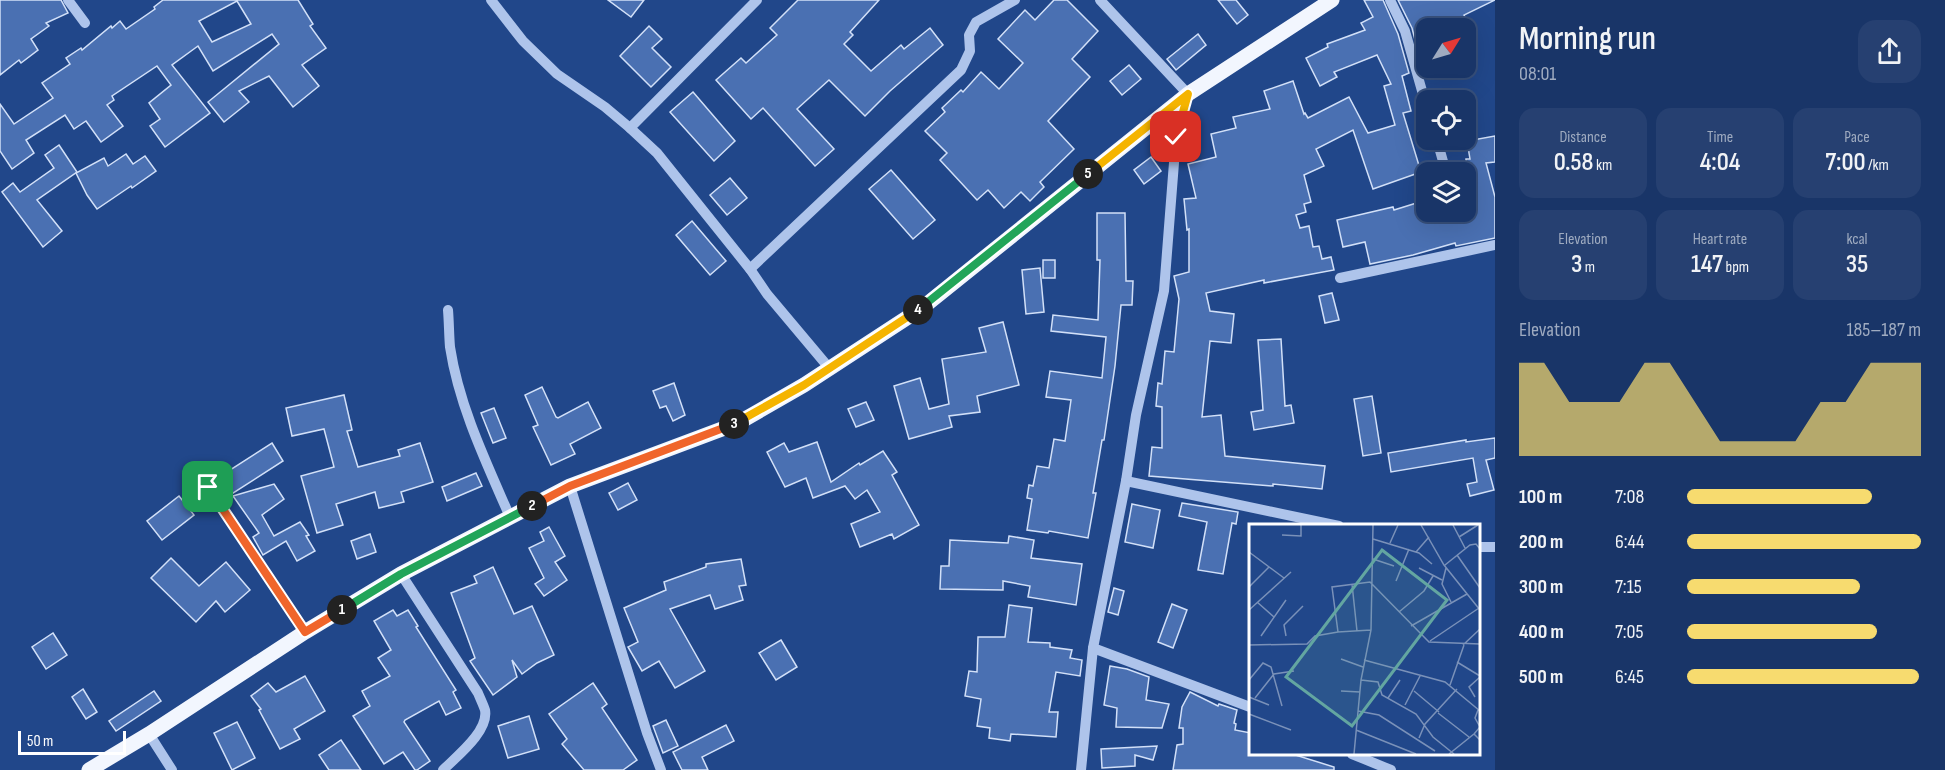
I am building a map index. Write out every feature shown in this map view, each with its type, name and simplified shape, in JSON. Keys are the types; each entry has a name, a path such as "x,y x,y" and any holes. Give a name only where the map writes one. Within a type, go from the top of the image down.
{"main road":[{"path":"89,770 305,632 401,574 570,486 738,423 830,369 922,308 1188,94 1332,0"}],"street":[{"path":"68,0 85,23"},
{"path":"491,0 523,41 557,74 605,106 657,153 750,269 767,294 830,369"},
{"path":"630,128 758,0"},
{"path":"750,269 961,70 970,51 969,35 976,22 1015,0"},
{"path":"1081,770 1093,648 1126,481 1136,415 1164,291 1176,137 1188,94 1100,0"},
{"path":"1390,0 1405,31 1422,90"},
{"path":"1340,278 1495,245"},
{"path":"448,310 450,346 460,390 481,450 510,517"},
{"path":"1126,481 1334,524"},
{"path":"570,486 647,733 661,770"},
{"path":"208,487 305,632"},
{"path":"401,574 478,693 485,712 479,733 443,770"},
{"path":"1093,648 1249,706"},
{"path":"148,734 172,770"},
{"path":"1357,755 1391,770"}],"building":[{"path":"0,0 61,0 68,13 46,23 49,26 31,39 38,50 21,63 19,60 0,75"},
{"path":"163,0 298,0 313,24 310,26 326,48 302,65 319,86 293,107 269,76 239,91 249,102 224,122 208,102 279,44 272,34 213,71 198,46 172,65 210,113 165,147 150,126 160,119 149,103 171,85 157,66 112,96 114,100 107,105 123,126 101,142 86,121 74,129 65,115 26,140 34,153 12,169 0,151 0,104 14,124 53,98 42,83 70,64 66,58 81,48 82,50 111,26 112,28 120,21 126,29 155,9 154,7","holes":["237,1 251,24 212,42 199,21"]},
{"path":"608,0 644,0 631,17"},
{"path":"798,0 879,0 850,32 853,35 844,44 871,71 901,45 904,49 930,28 943,45 865,116 829,80 797,109 834,149 815,166 763,108 751,119 716,80 741,58 746,63 777,35 770,28"},
{"path":"1054,0 1067,0 1098,31 1072,59 1090,77 1048,121 1074,149 1040,182 1044,187 1030,201 1021,192 1004,208 988,190 977,200 940,160 947,153 925,131 945,112 942,108 961,90 963,92 981,72 999,89 1023,63 998,39 1025,10 1035,20"},
{"path":"1218,0 1236,0 1248,15 1237,24"},
{"path":"1364,0 1383,0 1398,34 1409,73 1402,76 1411,111 1403,113 1418,162 1416,162 1416,174 1373,189 1353,130 1316,149 1324,166 1304,175 1311,202 1304,204 1306,212 1296,215 1300,228 1309,226 1313,247 1319,246 1322,259 1331,257 1334,270 1264,283 1264,280 1206,293 1210,311 1234,314 1231,343 1210,341 1202,417 1221,415 1225,456 1325,466 1322,489 1149,476 1152,447 1162,448 1162,407 1156,406 1158,383 1162,384 1165,351 1174,352 1179,299 1174,276 1189,272 1189,229 1187,230 1184,199 1196,198 1188,164 1216,157 1211,134 1236,128 1233,117 1270,109 1264,91 1293,81 1304,114 1308,118 1349,97 1368,133 1395,125 1384,86 1391,84 1377,55 1334,72 1337,77 1320,86 1306,58 1328,47 1327,44 1365,30 1361,23 1373,17"},
{"path":"1398,0 1495,0 1464,15 1465,18 1416,18 1415,40 1412,28"},
{"path":"649,26 662,39 652,48 671,67 651,87 620,56"},
{"path":"1198,34 1206,45 1176,70 1167,59"},
{"path":"1129,65 1141,79 1122,95 1110,81"},
{"path":"693,92 735,141 714,161 670,112"},
{"path":"1495,136 1495,162 1486,163 1495,197 1495,238 1456,246 1455,243 1370,264 1365,242 1343,247 1337,220 1393,207 1394,210 1416,203 1416,222 1476,222 1476,162 1466,162 1466,159 1470,159 1468,150 1476,150 1476,139"},
{"path":"59,145 77,172 37,200 62,231 43,247 2,192 13,183 20,192 54,168 45,155"},
{"path":"126,154 133,164 145,156 156,171 97,209 76,173 104,158 108,166"},
{"path":"1151,157 1161,171 1144,184 1134,170"},
{"path":"891,170 935,220 913,239 869,189"},
{"path":"730,178 747,198 727,215 710,195"},
{"path":"1097,213 1125,213 1126,281 1133,281 1132,305 1121,305 1115,366 1093,493 1096,493 1088,538 1049,531 1048,533 1027,530 1032,499 1027,498 1029,485 1033,486 1037,466 1049,468 1054,439 1065,441 1071,400 1046,397 1050,371 1102,378 1106,337 1051,331 1053,315 1098,320 1100,260 1097,260"},
{"path":"692,221 726,261 710,275 676,235"},
{"path":"1043,260 1055,260 1055,278 1043,278"},
{"path":"1040,268 1044,312 1026,314 1022,270"},
{"path":"1332,293 1339,320 1325,323 1319,296"},
{"path":"1003,322 1019,385 977,396 980,412 949,416 952,427 909,439 894,386 920,378 929,409 949,404 942,359 986,352 979,328"},
{"path":"1281,339 1285,406 1291,405 1294,423 1254,430 1251,412 1263,410 1258,340"},
{"path":"674,383 685,415 673,421 666,406 660,408 653,391"},
{"path":"542,387 556,417 588,402 601,428 570,444 575,454 551,465 533,427 538,425 525,395"},
{"path":"344,395 352,430 347,431 358,467 400,456 398,450 420,443 433,482 401,492 404,502 379,508 375,492 336,504 343,525 317,533 301,476 334,467 324,429 292,436 286,408"},
{"path":"1372,396 1381,453 1363,456 1354,399"},
{"path":"866,402 874,420 856,427 848,409"},
{"path":"494,408 506,438 493,443 481,413"},
{"path":"1495,438 1495,458 1486,460 1494,490 1470,496 1467,484 1477,482 1473,458 1391,472 1388,453 1466,440 1466,442"},
{"path":"817,442 831,482 859,463 860,465 883,451 897,472 892,475 919,525 894,539 892,534 860,547 851,524 880,512 867,490 855,499 845,486 813,498 806,478 785,487 767,452 784,443 789,452"},
{"path":"272,443 283,461 227,497 216,479"},
{"path":"476,473 482,486 447,501 442,487"},
{"path":"628,483 637,500 618,510 609,493"},
{"path":"274,484 284,499 262,515 274,536 300,522 309,535 306,536 315,551 297,561 286,541 263,555 253,537 259,533 233,496"},
{"path":"179,496 194,515 162,540 147,521"},
{"path":"1182,503 1238,512 1236,524 1232,523 1223,574 1198,570 1207,522 1179,516"},
{"path":"1132,504 1160,510 1153,548 1125,542"},
{"path":"549,527 565,556 555,562 567,580 544,596 535,584 544,578 529,548 544,541 540,532"},
{"path":"370,534 376,552 357,559 351,541"},
{"path":"1009,536 1034,540 1031,558 1082,564 1076,605 1028,597 1030,586 1003,581 1003,590 940,589 941,566 949,566 950,540 1008,543"},
{"path":"171,558 199,586 226,562 250,590 225,612 216,601 196,622 151,578"},
{"path":"741,559 746,585 739,586 743,600 715,609 710,595 670,609 705,671 675,688 659,661 642,671 628,647 638,642 624,608 666,590 664,582 706,567 706,564"},
{"path":"493,567 514,614 532,606 554,655 537,663 522,674 512,660 517,677 493,695 470,661 475,658 451,593 477,583 474,576"},
{"path":"1114,588 1124,591 1118,615 1108,612"},
{"path":"1172,604 1187,610 1173,648 1158,642"},
{"path":"1009,605 1032,608 1028,642 1050,643 1050,647 1072,650 1070,658 1082,660 1080,676 1056,672 1049,712 1058,712 1056,737 1011,734 1010,741 989,738 990,728 977,726 981,699 965,696 969,671 977,672 978,637 1005,637"},
{"path":"393,610 397,616 408,610 418,626 416,627 456,690 453,692 461,708 446,715 439,701 405,720 404,722 430,761 417,770 403,752 384,764 353,716 370,706 362,691 390,676 378,658 391,650 374,621"},
{"path":"53,633 67,655 46,669 32,647"},
{"path":"781,640 797,667 776,680 759,653"},
{"path":"1110,666 1149,677 1146,700 1169,704 1162,728 1116,727 1117,708 1104,705"},
{"path":"305,676 325,711 294,729 300,739 280,749 259,710 261,709 251,696 268,683 276,692"},
{"path":"593,683 607,704 602,708 637,760 623,770 584,770 562,744 567,739 549,714"},
{"path":"83,689 97,712 86,719 72,697"},
{"path":"154,691 161,701 116,731 109,721"},
{"path":"1190,692 1218,706 1219,704 1237,710 1235,730 1249,733 1249,755 1295,755 1334,767 1334,770 1173,770 1177,745 1183,744 1183,728 1179,728 1182,707"},
{"path":"529,716 539,749 508,758 498,726"},
{"path":"666,720 678,746 663,753 653,726"},
{"path":"237,722 255,758 232,770 214,733"},
{"path":"726,725 734,741 702,757 708,770 682,770 673,752"},
{"path":"341,740 361,770 329,770 319,755"},
{"path":"1157,746 1153,760 1135,755 1135,766 1102,768 1101,749"}],"route":[{"path":"208,487 305,632 401,574 570,486 738,423 804,385 922,308 1188,94 1176,137"}]}
